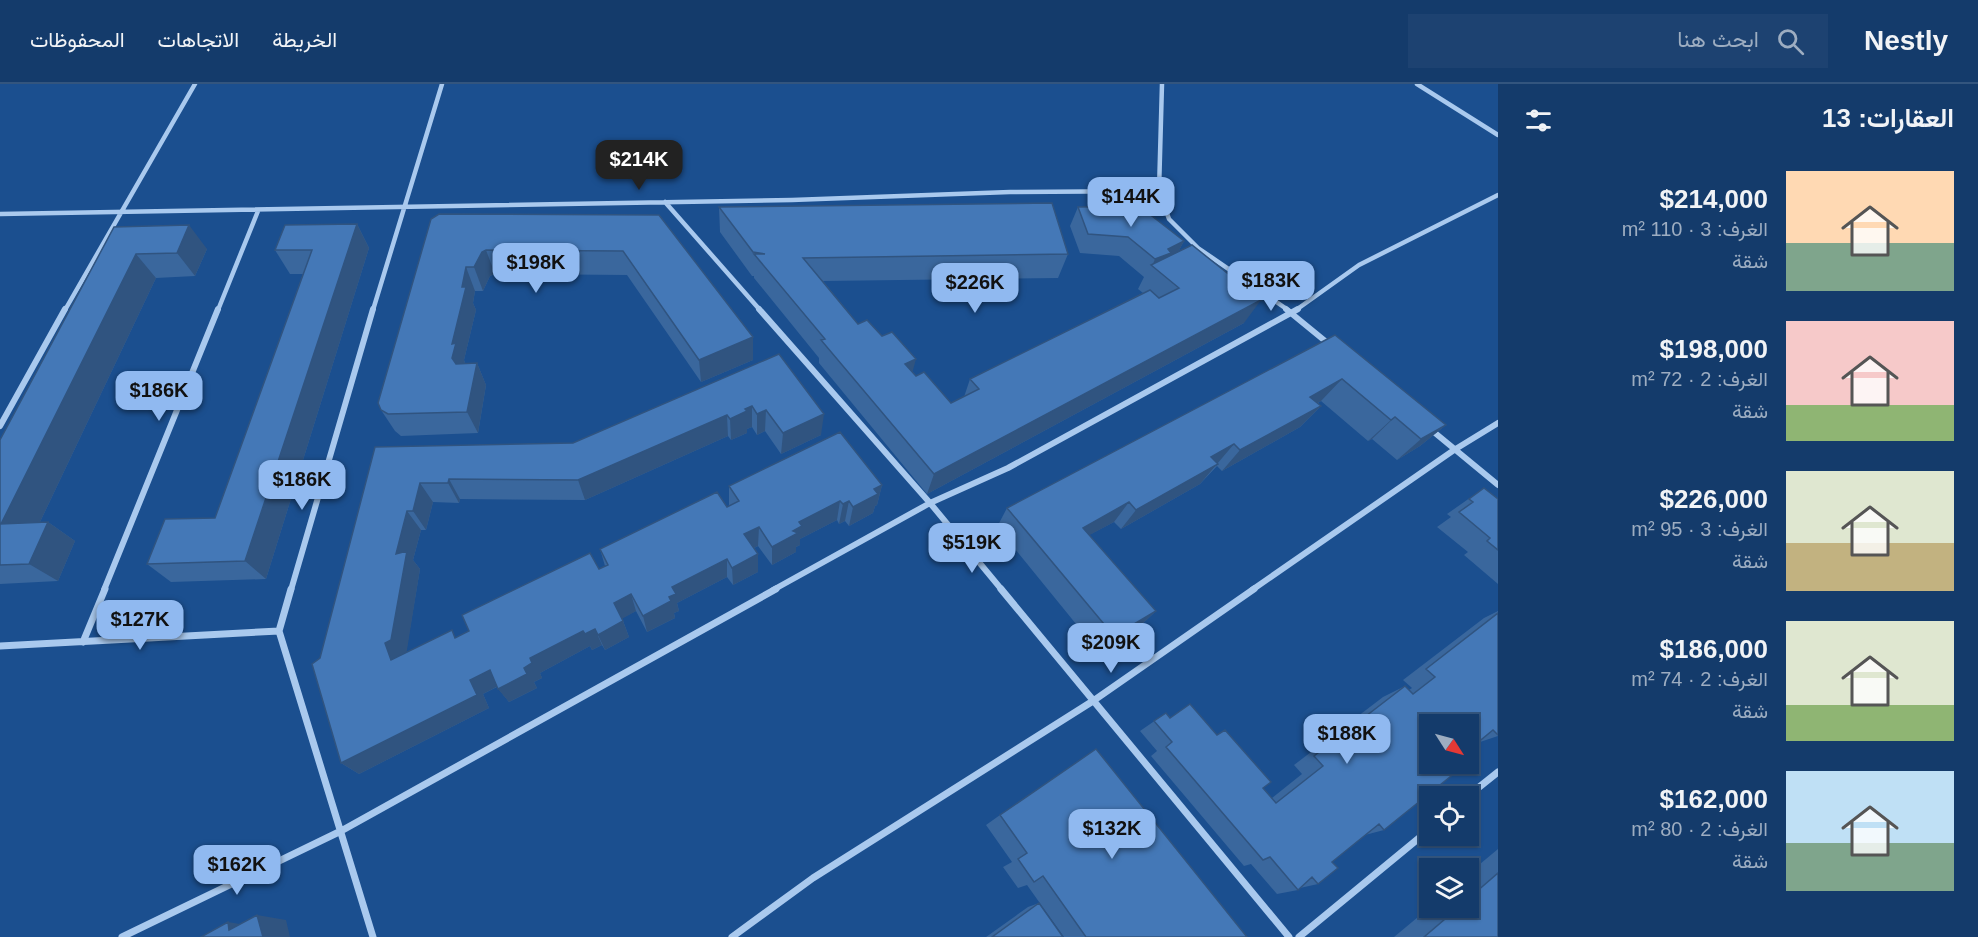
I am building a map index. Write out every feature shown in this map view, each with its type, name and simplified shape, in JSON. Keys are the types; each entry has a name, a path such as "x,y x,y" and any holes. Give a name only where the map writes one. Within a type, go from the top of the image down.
{"street":[{"path":"0,426 118,213 195,84"},
{"path":"373,937 279,632 442,84"},
{"path":"1162,84 1159,191 1169,219 1198,248 1292,313 1337,351"},
{"path":"1417,84 1498,135"},
{"path":"0,214 258,211 1010,192 1159,191"},
{"path":"122,937 341,831 930,503 1008,468 1292,313 1359,265 1498,195"},
{"path":"665,202 930,503 1289,937"},
{"path":"83,642 258,211"},
{"path":"732,937 813,878 1093,701 1454,450 1498,423"},
{"path":"1427,427 1498,485"},
{"path":"0,646 279,632"},
{"path":"1479,787 1498,772"},
{"path":"1299,937 1419,838"}],"building":[{"path":"1052,203 1068,254 803,258 858,324 867,320 882,336 892,332 916,359 905,364 916,376 924,372 951,403 979,389 970,379 1150,290 1159,298 1179,288 1151,265 1192,245 1261,300 934,474 821,340 825,339 754,254 765,254 753,252 719,207"},
{"path":"1139,206 1184,241 1168,249 1171,253 1155,259 1128,237 1088,234 1078,207"},
{"path":"439,214 659,215 753,337 699,360 623,251 486,250 482,252 474,267 466,267 462,287 466,287 452,344 456,343 452,358 456,364 477,363 467,412 388,414 381,410 378,403 431,219"},
{"path":"357,224 245,561 147,564 165,519 215,518 312,250 275,250 285,225"},
{"path":"189,225 177,253 136,254 1,524 48,522 29,564 0,565 0,440 114,227"},
{"path":"1335,335 1446,425 1421,439 1395,417 1391,420 1342,379 1310,397 1321,406 1240,450 1234,444 1211,457 1218,464 1136,510 1129,502 1083,528 1156,611 1114,636 1007,508"},
{"path":"779,354 824,414 783,433 766,410 757,414 752,406 730,419 727,415 578,480 449,479 448,483 420,483 413,511 407,511 396,554 407,551 391,640 385,643 391,660 452,630 455,638 469,631 462,615 590,553 599,569 608,565 600,549 717,492 727,507 739,501 729,486 840,432 882,485 874,489 878,494 853,507 849,501 843,504 840,501 799,522 802,526 793,531 798,533 772,547 759,527 744,534 758,554 732,568 727,559 672,587 676,594 669,597 671,601 643,616 631,594 614,603 623,621 598,635 595,629 585,634 583,631 530,658 532,663 524,668 527,674 498,689 490,670 470,680 477,695 341,763 312,664 320,658 375,447 573,443"},
{"path":"1484,488 1498,499 1498,550 1487,541 1490,538 1459,512 1473,502 1469,499"},
{"path":"1498,613 1498,735 1493,730 1479,742 1479,714 1419,714 1419,774 1454,774 1439,786 1419,786 1419,802 1384,830 1379,824 1332,862 1338,868 1318,884 1312,877 1298,890 1270,857 1263,860 1166,747 1172,742 1154,721 1166,713 1170,718 1190,704 1217,735 1225,730 1271,782 1263,788 1276,803 1323,766 1314,756 1405,686 1413,694 1435,677 1426,669"},
{"path":"1096,749 1247,937 1086,937 1043,876 1034,882 1018,859 1027,853 1000,815"},
{"path":"1498,873 1498,937 1424,937 1446,918 1479,918 1479,889"},
{"path":"1039,903 1063,937 992,937"},
{"path":"257,915 263,937 201,937 228,922 229,930"}]}
